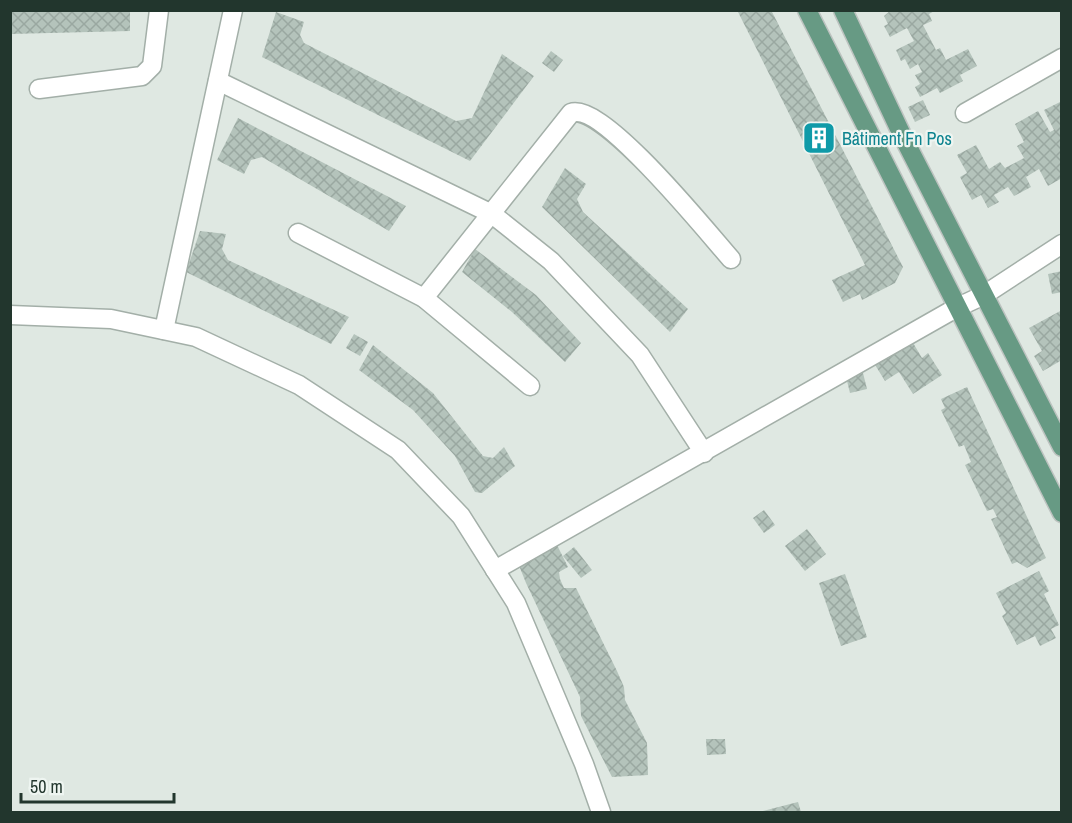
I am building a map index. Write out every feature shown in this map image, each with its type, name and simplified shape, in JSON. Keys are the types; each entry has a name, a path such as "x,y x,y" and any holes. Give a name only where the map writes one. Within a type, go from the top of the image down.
{"main road":[{"path":"807,10 956,308 1062,513"},
{"path":"843,10 902,135 1062,447"}],"street":[{"path":"39,89 142,76 152,66 159,10"},
{"path":"164,330 233,10"},
{"path":"965,113 1062,58"},
{"path":"218,81 492,214 550,261 640,355 704,453"},
{"path":"424,298 571,114 579,111 620,137 731,258"},
{"path":"298,233 424,298 530,386"},
{"path":"495,570 956,308 984,295 1062,244"},
{"path":"10,315 111,319 196,337 299,385 398,450 461,516 516,603 584,764 602,813"}],"building":[{"path":"10,10 130,10 130,31 10,34"},
{"name":"Bâtiment Fn Pos","path":"737,10 771,10 903,267 895,283 862,300 860,294 843,302 832,280 865,265"},
{"path":"891,10 936,10 929,14 932,21 923,25 936,50 940,48 946,60 968,49 977,66 960,75 963,81 940,93 937,88 920,97 915,87 920,84 915,75 922,72 918,64 910,69 905,59 901,61 896,50 914,41 907,28 890,37 884,26 888,24 884,16"},
{"path":"276,12 304,22 300,35 304,43 456,121 472,118 502,54 534,76 470,161 262,57"},
{"path":"551,51 563,60 554,72 542,63"},
{"path":"923,100 930,115 915,122 908,107"},
{"path":"1062,101 1062,178 1048,186 1039,169 1026,177 1031,187 1014,196 1008,187 994,195 999,202 988,208 981,195 972,200 960,177 967,173 957,155 976,145 989,169 1000,162 1005,168 1024,158 1017,146 1024,142 1015,124 1038,111 1050,132 1054,130 1044,110"},
{"path":"238,118 406,206 389,231 262,157 251,160 244,174 217,160"},
{"path":"565,168 586,184 577,199 583,212 688,309 670,332 542,207"},
{"path":"200,231 226,234 222,249 228,260 349,317 331,344 186,272"},
{"path":"475,249 536,295 581,343 565,362 512,312 462,272"},
{"path":"1062,271 1062,292 1052,294 1048,274"},
{"path":"1062,310 1062,360 1043,371 1034,356 1042,351 1029,328"},
{"path":"354,334 368,342 360,356 346,348"},
{"path":"909,336 922,358 928,353 942,375 913,394 899,372 885,381 872,360"},
{"path":"373,345 433,393 483,456 493,458 504,447 515,466 482,493 475,492 455,456 413,410 359,370"},
{"path":"863,373 867,389 850,393 846,377"},
{"path":"967,387 1046,558 1027,568 1017,562 1012,564 991,519 997,517 993,509 987,511 965,465 971,462 964,445 959,447 941,410 945,408 941,399"},
{"path":"764,510 775,525 764,533 753,518"},
{"path":"807,529 826,554 805,571 785,546"},
{"path":"556,543 568,567 559,572 564,588 576,588 617,671 624,687 625,700 647,743 648,775 612,777 581,716 580,697 518,563"},
{"path":"574,547 592,570 581,578 563,556"},
{"path":"1039,571 1049,591 1044,594 1059,625 1051,629 1056,638 1040,646 1035,636 1017,645 1002,616 1006,613 996,593"},
{"path":"845,574 867,637 841,646 819,583"},
{"path":"706,739 725,739 726,754 707,755"},
{"path":"798,802 801,812 759,812"}],"place":[{"name":"Bâtiment Fn Pos","path":"819,138"}]}
